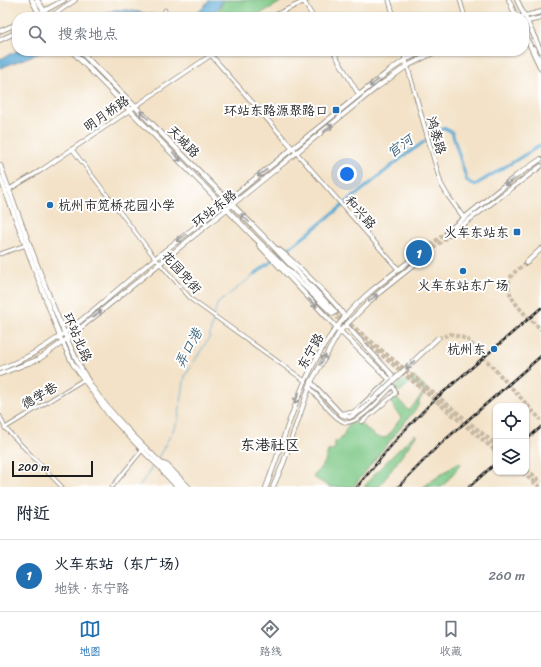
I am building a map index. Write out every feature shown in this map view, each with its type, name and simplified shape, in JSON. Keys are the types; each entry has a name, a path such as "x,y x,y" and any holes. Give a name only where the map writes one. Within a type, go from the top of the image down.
{"main road":[{"path":"32,0 40,12"},
{"path":"37,0 40,12"},
{"path":"44,12 64,0"},
{"path":"57,12 75,0"},
{"path":"509,0 514,12"},
{"path":"517,0 521,12"},
{"path":"529,15 541,12"},
{"path":"529,21 541,18"},
{"path":"0,31 12,26"},
{"path":"529,28 541,45"},
{"path":"0,40 12,34"},
{"path":"534,36 541,51"},
{"path":"529,42 541,62"},
{"path":"529,44 541,69"},
{"name":"天城路","path":"77,56 223,206 228,209 270,255 282,261 345,317"},
{"name":"天城路","path":"86,56 272,245 282,261 340,332 390,380"},
{"name":"环站东路","path":"0,369 22,360 65,334 156,258 223,206 359,95 406,60 414,56"},
{"name":"环站东路","path":"0,374 39,359 65,341 160,262 233,206 376,88 407,66 427,56"},
{"path":"541,159 464,218 448,233 541,166"},
{"name":"环站北路","path":"0,165 7,190 65,334 65,341 83,380 109,415 143,449 185,487"},
{"name":"环站北路","path":"0,177 7,190"},
{"name":"环站北路","path":"28,244 60,337 65,341 93,388 143,449"},
{"name":"天城路","path":"272,245 282,252 282,261 334,312"},
{"path":"526,263 541,249"},
{"name":"东宁路","path":"266,487 297,398 313,364 337,327 362,299 416,256"},
{"name":"东宁路","path":"273,487 283,464 310,384 340,332 375,296 420,260"},
{"path":"345,317 346,326 393,376"},
{"path":"310,384 337,411 342,415 350,417 362,410 438,338"},
{"name":"环站北路","path":"160,464 181,487"}],"street":[{"path":"281,12 305,0 311,12"},
{"path":"390,0 393,12"},
{"path":"460,0 464,12"},
{"name":"明月桥路","path":"7,190 72,149 209,56"},
{"name":"和兴路","path":"212,56 298,153 398,270"},
{"path":"336,56 359,95"},
{"name":"鸿泰路","path":"405,56 429,144 444,190 464,218"},
{"name":"花园兜街","path":"72,149 156,258 186,293 205,310 305,381"},
{"path":"0,254 28,244"},
{"path":"337,411 344,414 357,409 393,376"},
{"name":"德学巷","path":"5,428 83,380"},
{"path":"362,422 396,393 390,380"},
{"path":"310,384 340,420 348,423 358,419 393,386"},
{"path":"0,416 5,428 62,487"},
{"path":"112,487 143,449"},
{"path":"160,464 177,487"},
{"path":"160,464 167,465 189,487"}],"green space":[{"path":"224,0 284,0 264,12 218,12"},
{"path":"415,377 428,390 420,399 418,406 353,487 330,487 313,477 325,462 328,451 335,449 335,442 342,438 348,425 358,422 376,437 386,438 401,418 390,401 395,396 409,411 424,392 412,381 399,392 395,387 403,381 410,380"},
{"path":"415,434 416,436 379,487 364,487 377,471"},
{"path":"459,462 461,464 442,487 423,487"}],"water":[{"path":"209,0 223,0 215,12 198,12"},
{"path":"114,10 127,10 138,12 109,12"},
{"path":"12,53 12,56 32,56 0,68 0,59"}],"waterway":[{"name":"官河","path":"255,274 300,240 404,156 444,128 452,132 467,181 475,185 541,145"},
{"name":"弄口港","path":"158,458 178,421 185,376 209,338 217,304 255,274"},
{"name":"弄口港","path":"139,487 154,464"}],"tunnel":[{"path":"416,256 447,232"},
{"path":"420,260 449,235"},
{"path":"526,263 511,276 509,286 510,293 518,307 541,330"},
{"path":"335,312 493,443"},
{"path":"332,313 493,448"},
{"path":"438,338 451,334 467,339 541,420"},
{"path":"529,472 541,482"},
{"path":"526,475 540,487"}],"railway":[{"path":"357,487 401,434 432,402 541,308"},
{"path":"398,487 437,447 541,356"},
{"path":"527,439 541,427"},
{"path":"469,487 493,466"}],"place":[{"name":"环站东路源聚路口","path":"336,110"},
{"name":"杭州市笕桥花园小学","path":"50,205"},
{"name":"火车东站东","path":"517,232"},
{"name":"火车东站（东广场）","path":"419,253"},
{"name":"火车东站东广场","path":"463,271"},
{"name":"杭州东","path":"494,349"}],"district":[{"name":"东港社区","path":"270,445"}]}
